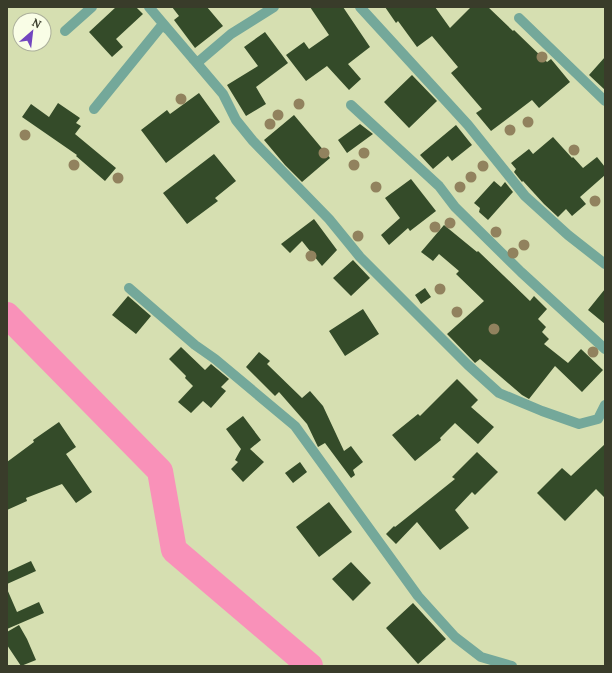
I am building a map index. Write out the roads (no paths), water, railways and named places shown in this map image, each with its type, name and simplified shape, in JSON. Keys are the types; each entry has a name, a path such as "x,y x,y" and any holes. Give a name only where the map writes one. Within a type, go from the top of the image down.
{"street":[{"path":"65,31 92,7"},
{"path":"149,7 223,94 236,120 254,141 329,219 360,257 468,365 499,393 578,424 602,423 605,406"},
{"path":"197,64 231,34 274,7"},
{"path":"360,7 468,125 525,196 568,235 605,264"},
{"path":"519,18 605,100"},
{"path":"94,109 163,24"},
{"path":"351,105 439,186 455,207 521,272 605,350"},
{"path":"129,288 195,345 215,359 295,426 418,596 455,637 481,657 512,666"}],"waterway":[{"path":"7,315 160,471 174,550 310,666"}]}
